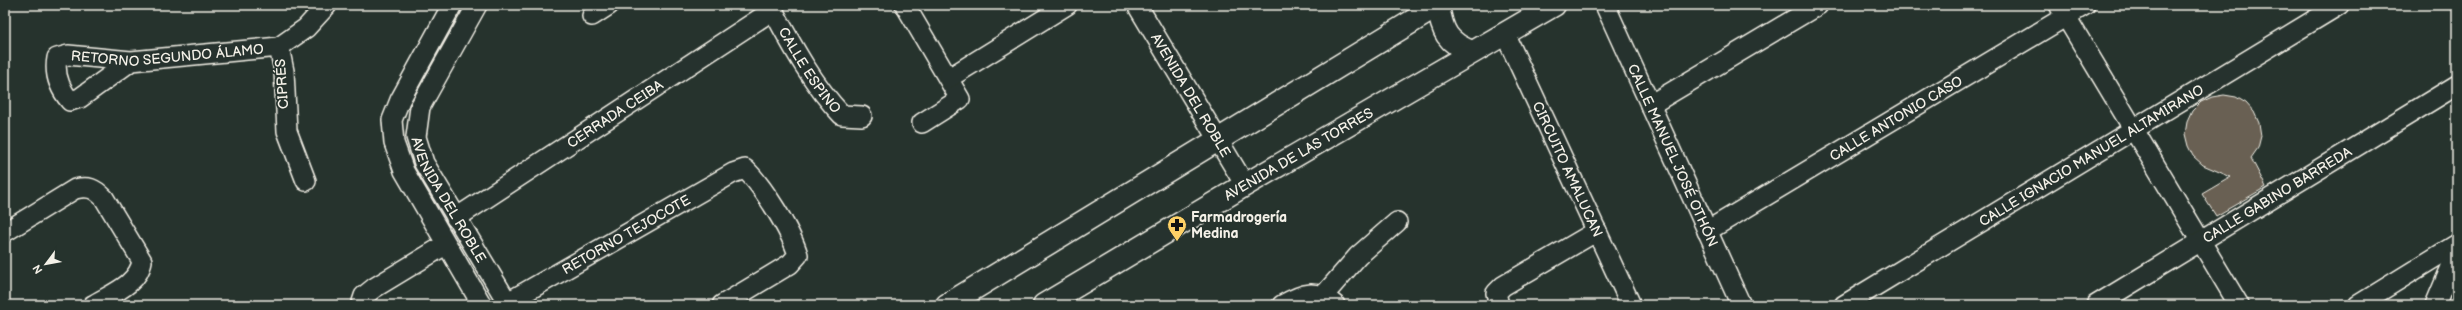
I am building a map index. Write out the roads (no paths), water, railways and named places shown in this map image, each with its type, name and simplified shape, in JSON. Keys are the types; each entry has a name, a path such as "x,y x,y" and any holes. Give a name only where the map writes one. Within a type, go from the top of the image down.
{"street":[{"name":"CIPRÉS","path":"306,181 286,131 284,71 279,47 306,28 327,5"},
{"name":"AVENIDA DEL ROBLE","path":"452,5 400,100 392,120 394,143 404,171 445,245 482,305"},
{"name":"AVENIDA DEL ROBLE","path":"477,5 420,107 416,138 424,163 508,304"},
{"path":"592,16 609,5"},
{"path":"905,5 960,99 922,123"},
{"path":"949,78 1067,5"},
{"name":"AVENIDA DEL ROBLE","path":"1137,5 1245,185"},
{"path":"947,305 1439,5 1441,23 1447,37 1458,47 1472,52"},
{"name":"AVENIDA DE LAS TORRES","path":"1044,305 1245,185 1554,5"},
{"name":"CALLE MANUEL JOSÉ OTHÓN","path":"1604,5 1741,305"},
{"path":"1650,105 1818,5"},
{"name":"CALLE ANTONIO CASO","path":"1707,231 2062,11 2085,5"},
{"name":"CALLE IGNACIO MANUEL ALTAMIRANO","path":"1844,305 2339,5"},
{"name":"CERRADA CEIBA","path":"456,218 774,8"},
{"name":"CALLE ESPINO","path":"774,8 828,100 842,115 862,116"},
{"path":"2062,11 2239,305"},
{"name":"CIRCUITO AMALUCAN","path":"1505,34 1631,305"},
{"name":"RETORNO SEGUNDO ÁLAMO","path":"131,61 80,98 70,101 63,92 55,69 57,58 68,55 131,61 279,47"},
{"name":"CALLE GABINO BARREDA","path":"2096,305 2200,240 2457,85"},
{"name":"RETORNO TEJOCOTE","path":"508,304 733,173 745,169 756,180 794,243 798,255 790,264 722,305"},
{"path":"5,232 75,190 87,186 96,190 104,198 142,261 140,272 133,280 93,305"},
{"path":"1282,305 1296,297 1310,293 1330,300 1358,256 1397,222"},
{"path":"1497,299 1503,286 1597,231"},
{"path":"2358,305 2457,244"},
{"path":"361,305 364,296 374,288 445,245"},
{"path":"2436,305 2457,253"}],"place":[{"name":"Farmadrogería Medina","path":"1177,242"}]}
